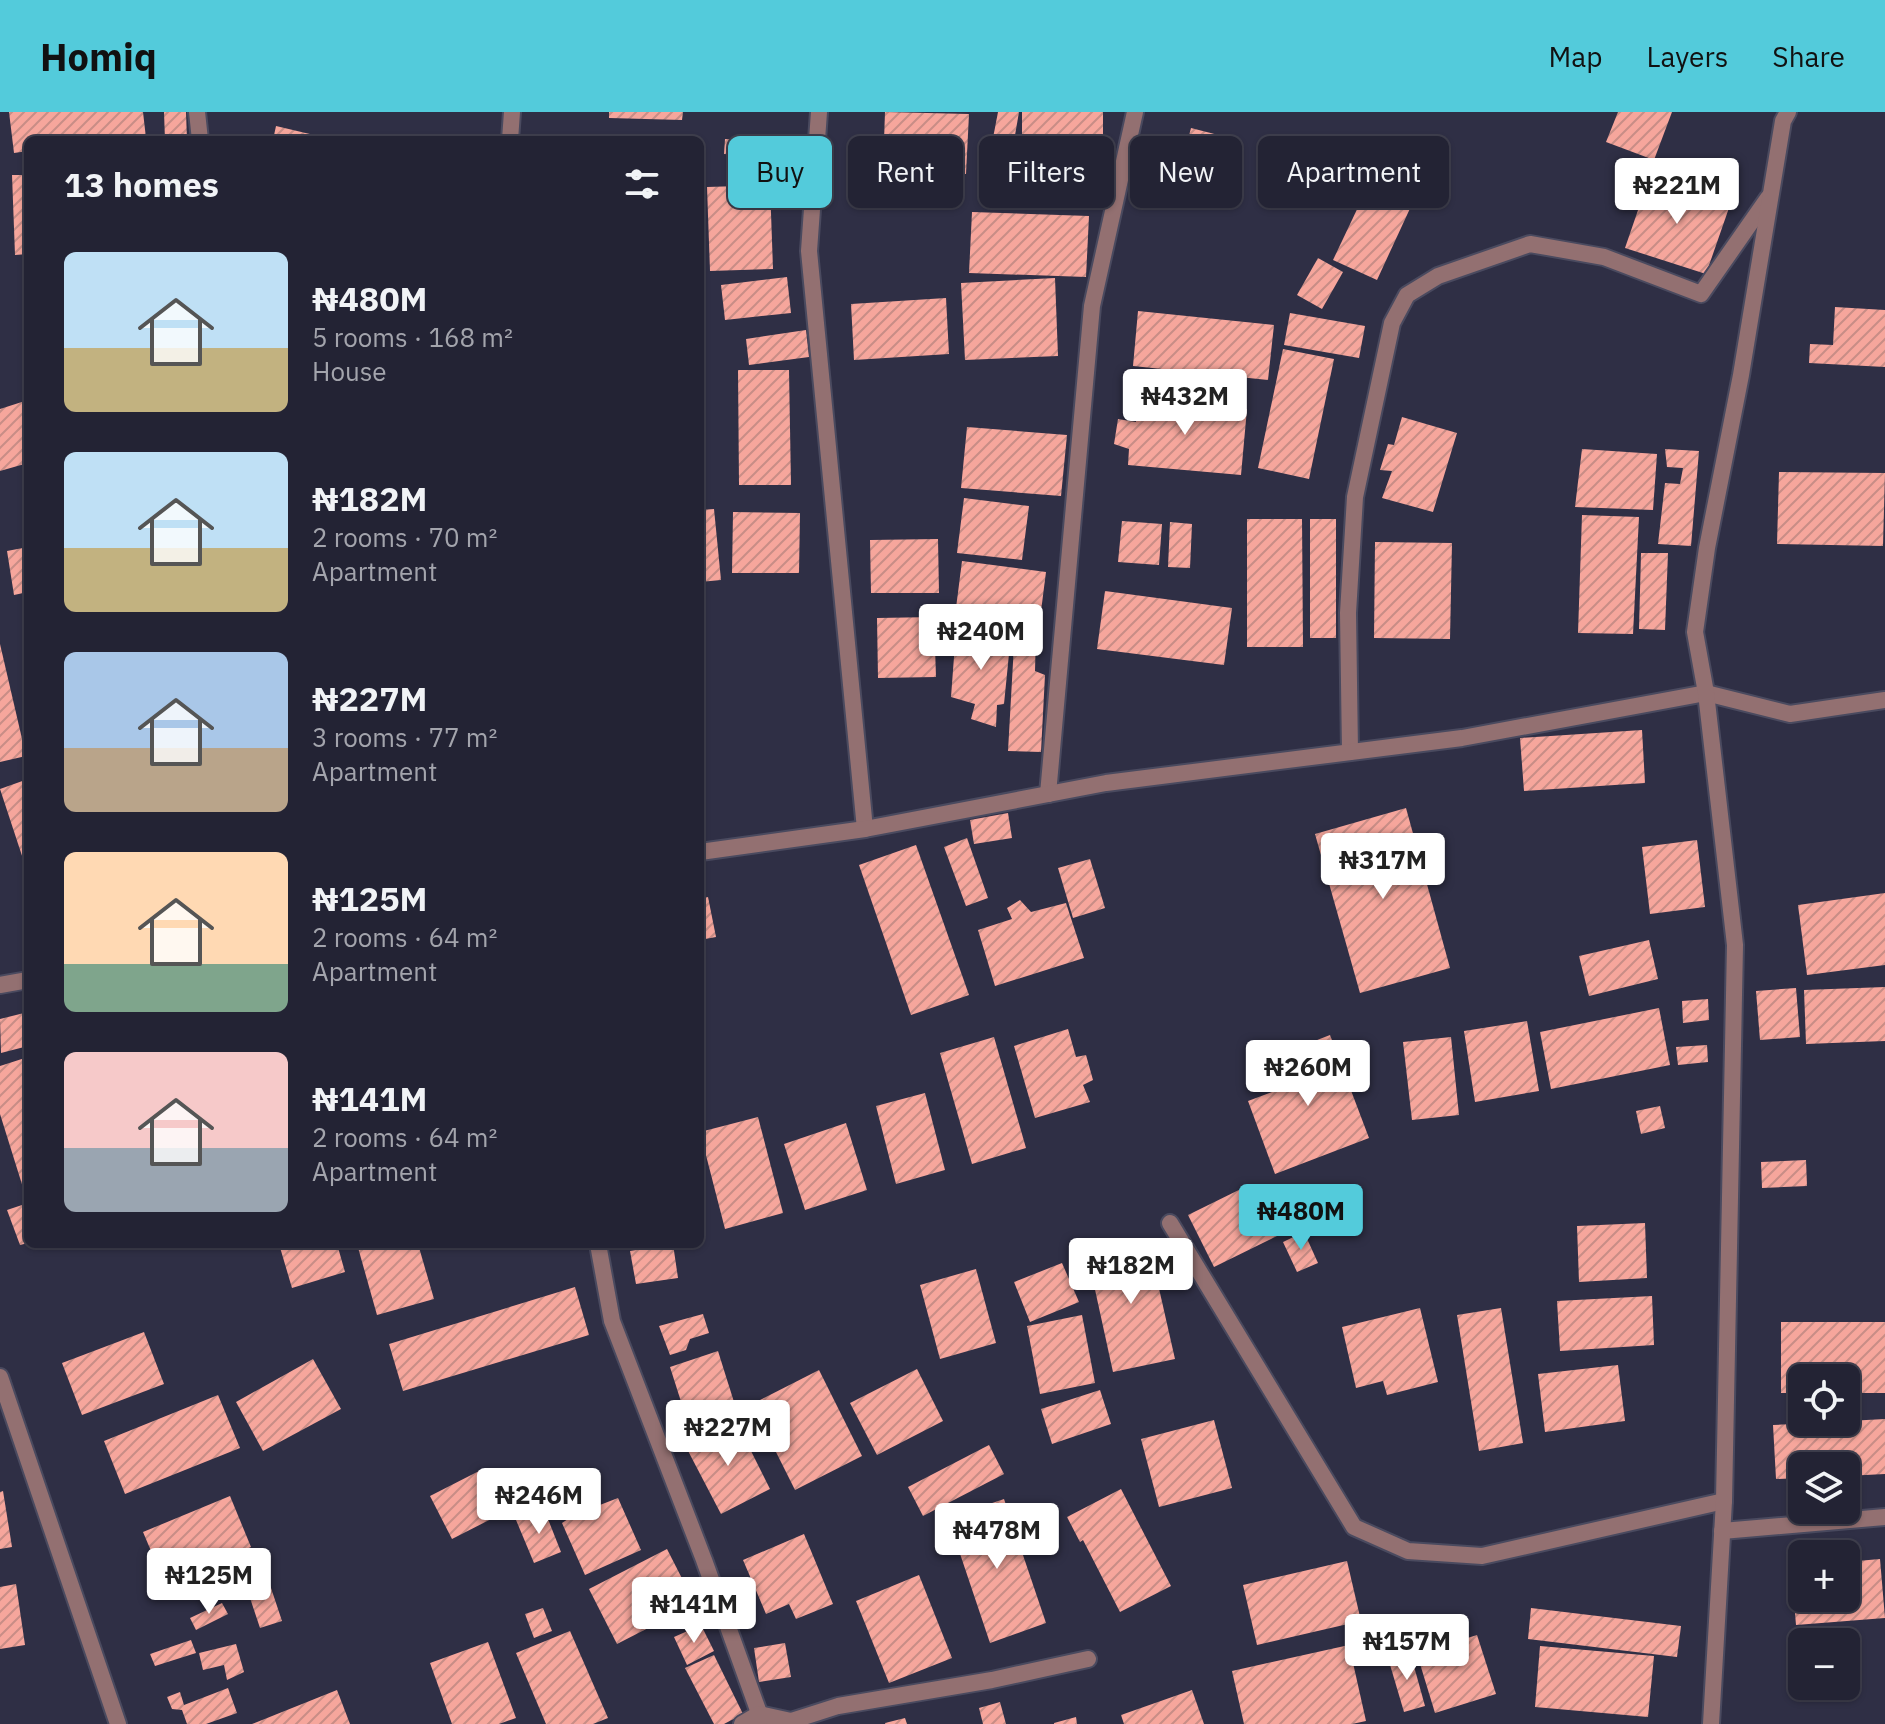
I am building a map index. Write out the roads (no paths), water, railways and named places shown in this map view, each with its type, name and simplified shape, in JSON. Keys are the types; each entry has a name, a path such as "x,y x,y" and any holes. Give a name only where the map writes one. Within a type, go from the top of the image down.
{"street":[{"path":"197,112 200,136"},
{"path":"510,136 512,112"},
{"path":"819,112 809,251 865,829"},
{"path":"1048,794 1092,306 1135,112"},
{"path":"1711,1724 1724,1501 1735,945 1706,693 1695,632 1707,548 1741,375 1783,121 1788,112"},
{"path":"1350,752 1348,613 1355,497 1392,323 1407,295 1438,276 1530,244 1604,257 1701,294 1771,193"},
{"path":"704,851 865,829 1106,783 1462,738 1706,693 1790,714 1885,700"},
{"path":"0,985 24,981"},
{"path":"1170,1223 1354,1527 1408,1551 1482,1556 1724,1501"},
{"path":"599,1248 612,1321 761,1719"},
{"path":"0,1377 118,1724"},
{"path":"1722,1531 1885,1517"},
{"path":"742,1724 761,1719 791,1721 838,1706 992,1680 1088,1659"}]}
